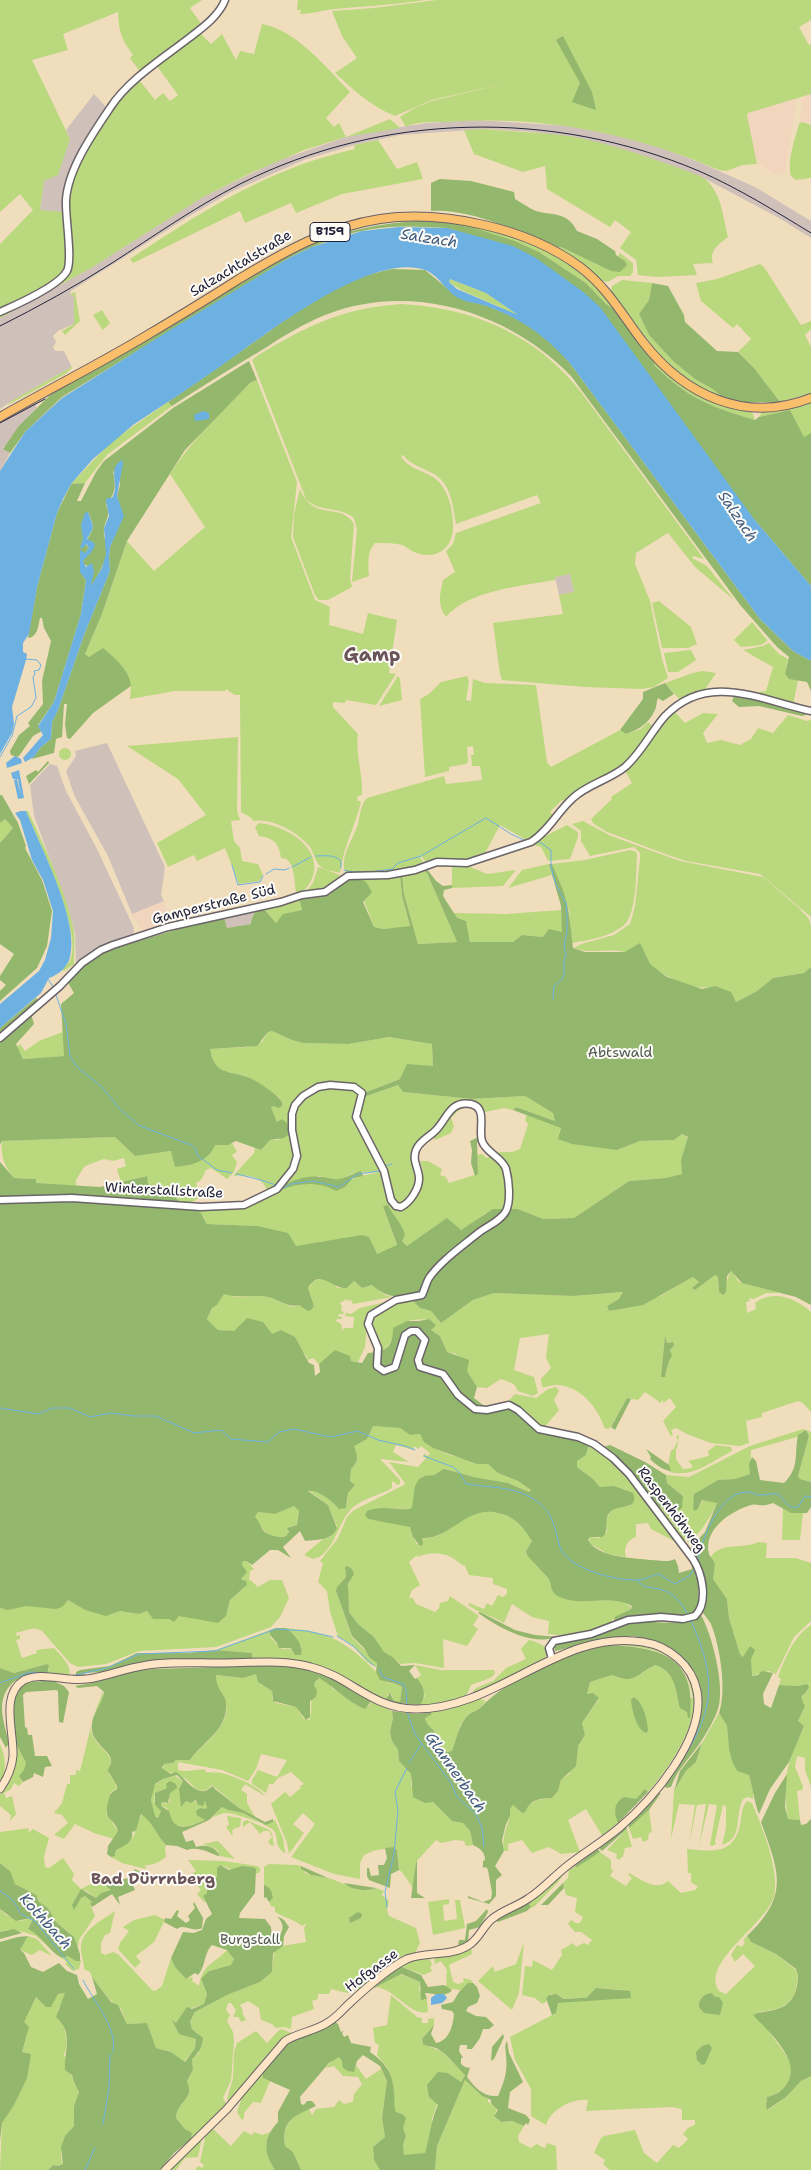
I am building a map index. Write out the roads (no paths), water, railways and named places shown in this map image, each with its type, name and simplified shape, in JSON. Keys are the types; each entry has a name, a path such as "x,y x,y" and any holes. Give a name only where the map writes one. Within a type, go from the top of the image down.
{"main road":[{"name":"Salzachtalstraße","path":"0,417 138,341 303,242 361,222 404,217 442,218 489,226 536,243 569,259 590,275 605,290 643,342 670,372 684,383 705,395 737,405 762,407 784,405 811,398"},
{"name":"Hofgasse","path":"0,1789 7,1777 13,1758 6,1719 6,1702 14,1687 31,1677 39,1676 72,1680 90,1679 136,1666 161,1663 290,1663 321,1670 377,1701 408,1708 435,1708 459,1703 488,1692 552,1659 590,1646 630,1640 659,1647 684,1664 696,1688 697,1715 688,1740 660,1786 621,1826 564,1868 534,1894 492,1919 470,1945 458,1951 416,1956 400,1963 354,1999 331,2021 295,2035 285,2042 222,2115 164,2170"}],"street":[{"path":"0,312 56,282 67,272 70,260 66,200 70,179 111,107 135,82 212,18 225,0"},
{"name":"Gamperstraße Süd","path":"0,1038 60,986 82,963 101,950 168,927 281,902 302,895 325,892 332,889 344,877 383,876 410,871 437,862 467,863 488,858 531,842 540,836 573,798 625,766 670,712 692,696 707,692 735,692 811,711"},
{"name":"Winterstallstraße","path":"0,1200 72,1198 213,1208 250,1203 277,1189 295,1165 297,1152 291,1119 298,1101 313,1089 335,1085 354,1087 362,1093 356,1113 357,1120 386,1176 392,1202 396,1206 401,1207 412,1198 419,1185 420,1174 415,1158 417,1148 436,1130 450,1110 461,1104 472,1104 481,1113 481,1137 484,1144 505,1168 508,1194 506,1212 439,1267 427,1281 422,1295 400,1298 383,1306 371,1315 368,1324 378,1348 377,1366 381,1370 388,1371 395,1367 402,1339 408,1332 415,1330 422,1334 425,1340 418,1360 420,1367 443,1374 458,1395 475,1409 487,1410 506,1405"},
{"name":"Raspenhöhweg","path":"506,1405 518,1410 539,1429 568,1434 594,1444 619,1464 698,1567 702,1591 701,1604 697,1614 689,1618 661,1617 628,1620 591,1634 554,1641 549,1648 552,1659"}],"water":[{"name":"Salzach","path":"399,227 447,228 513,246 536,258 582,291 600,307 754,519 811,586 811,661 793,651 760,619 560,352 542,336 512,317 455,296 430,272 402,267 376,273 348,284 290,317 133,425 93,459 71,484 57,513 37,587 29,634 23,643 23,652 27,654 26,660 12,707 14,724 12,733 0,754 0,471 25,432 62,398 289,258 312,247 362,231","holes":["450,279 486,293 518,315 457,289 449,282"]},
{"path":"203,411 209,413 209,419 195,421 194,415"},
{"path":"122,460 117,496 124,516 110,547 110,571 52,722 51,739 40,748 34,757 25,762 23,758 43,735 38,726 54,702 81,614 86,580 80,572 80,550 85,553 89,548 86,544 83,548 80,548 83,539 81,525 85,513 88,512 93,526 87,539 95,545 83,561 86,567 92,563 94,571 91,586 102,568 106,554 104,528 109,516 106,501 107,498 112,498 114,493 115,468"},
{"path":"15,756 21,759 22,763 7,768 6,763"},
{"path":"19,770 24,798 18,799 14,780 17,779 13,779 11,773"},
{"path":"26,811 49,863 64,904 72,942 69,961 65,967 59,973 49,978 41,993 0,1028 0,1004 39,971 45,960 51,938 53,911 43,880 32,860 20,820 15,813"},
{"path":"436,1994 444,1994 447,1998 442,2003 431,2005 431,1998"}],"waterway":[{"path":"0,757 12,736 17,716 31,707 36,698 33,677 34,671 39,670 41,665 37,660 25,659"},
{"path":"344,870 370,872 392,869 398,863 421,856 486,818 526,841"},
{"path":"538,841 551,850 551,867 556,885 566,903 567,932 564,945 566,956 564,960 564,974 562,979 554,986 553,999"},
{"path":"316,856 335,857 341,861 341,868"},
{"path":"292,867 311,857"},
{"path":"232,865 238,885 260,882 263,876"},
{"path":"266,874 274,869 285,870 289,868"},
{"path":"48,979 53,987"},
{"path":"56,995 66,1024 70,1056 77,1067 102,1087 118,1107 138,1125 191,1145 196,1149 197,1155 217,1170 232,1173"},
{"path":"385,1166 392,1164"},
{"path":"282,1189 291,1184 313,1181 339,1187 358,1174 380,1171"},
{"path":"236,1174 276,1185"},
{"path":"0,1408 38,1414 53,1408 70,1408 90,1417 111,1413 156,1416 194,1433 221,1430 231,1439 268,1442 279,1432 294,1429 331,1437 358,1431 378,1440 415,1450"},
{"path":"424,1456 453,1467 459,1472 466,1484 495,1487 531,1497 544,1508 551,1518 564,1555 572,1562 594,1572 628,1580 640,1580 659,1574 675,1584 689,1576 695,1568"},
{"path":"698,1559 708,1529 714,1518 728,1500 737,1494 747,1492 760,1495 778,1494 789,1506 794,1508 798,1507 805,1496 811,1497"},
{"path":"637,1580 644,1586 664,1590 673,1595 688,1616"},
{"path":"666,1784 693,1742 707,1705 709,1686 707,1666 690,1619"},
{"name":"Glannerbach","path":"76,1675 107,1668 139,1654 215,1651 276,1629 307,1631 333,1637"},
{"name":"Glannerbach","path":"337,1636 353,1646 374,1666"},
{"name":"Glannerbach","path":"379,1669 383,1677 403,1684 406,1690 407,1705"},
{"name":"Glannerbach","path":"0,1683 30,1672 56,1674"},
{"name":"Glannerbach","path":"407,1712 415,1734 451,1783 457,1797 476,1814 482,1828 484,1846"},
{"path":"409,1763 421,1744"},
{"path":"387,1907 385,1892 394,1854 398,1810 395,1792 407,1768"},
{"name":"Kothbach","path":"0,1891 13,1900 21,1914 35,1921 74,1969"},
{"name":"Kothbach","path":"83,1980 104,2014 112,2033 113,2052"},
{"name":"Kothbach","path":"103,2124 109,2088 110,2054"},
{"name":"Kothbach","path":"85,2170 95,2148"}],"railway":[{"path":"0,326 85,280 191,212 240,184 295,160 351,143 409,132 468,127 527,129 585,137 643,151 714,178 756,200 811,233"},
{"path":"0,423 45,399"}],"district":[{"name":"Gamp","path":"372,656"},
{"name":"Bad Dürrnberg","path":"153,1880"}],"park label":[{"name":"Abtswald","path":"620,1053"},
{"name":"Burgstall","path":"250,1940"}]}
